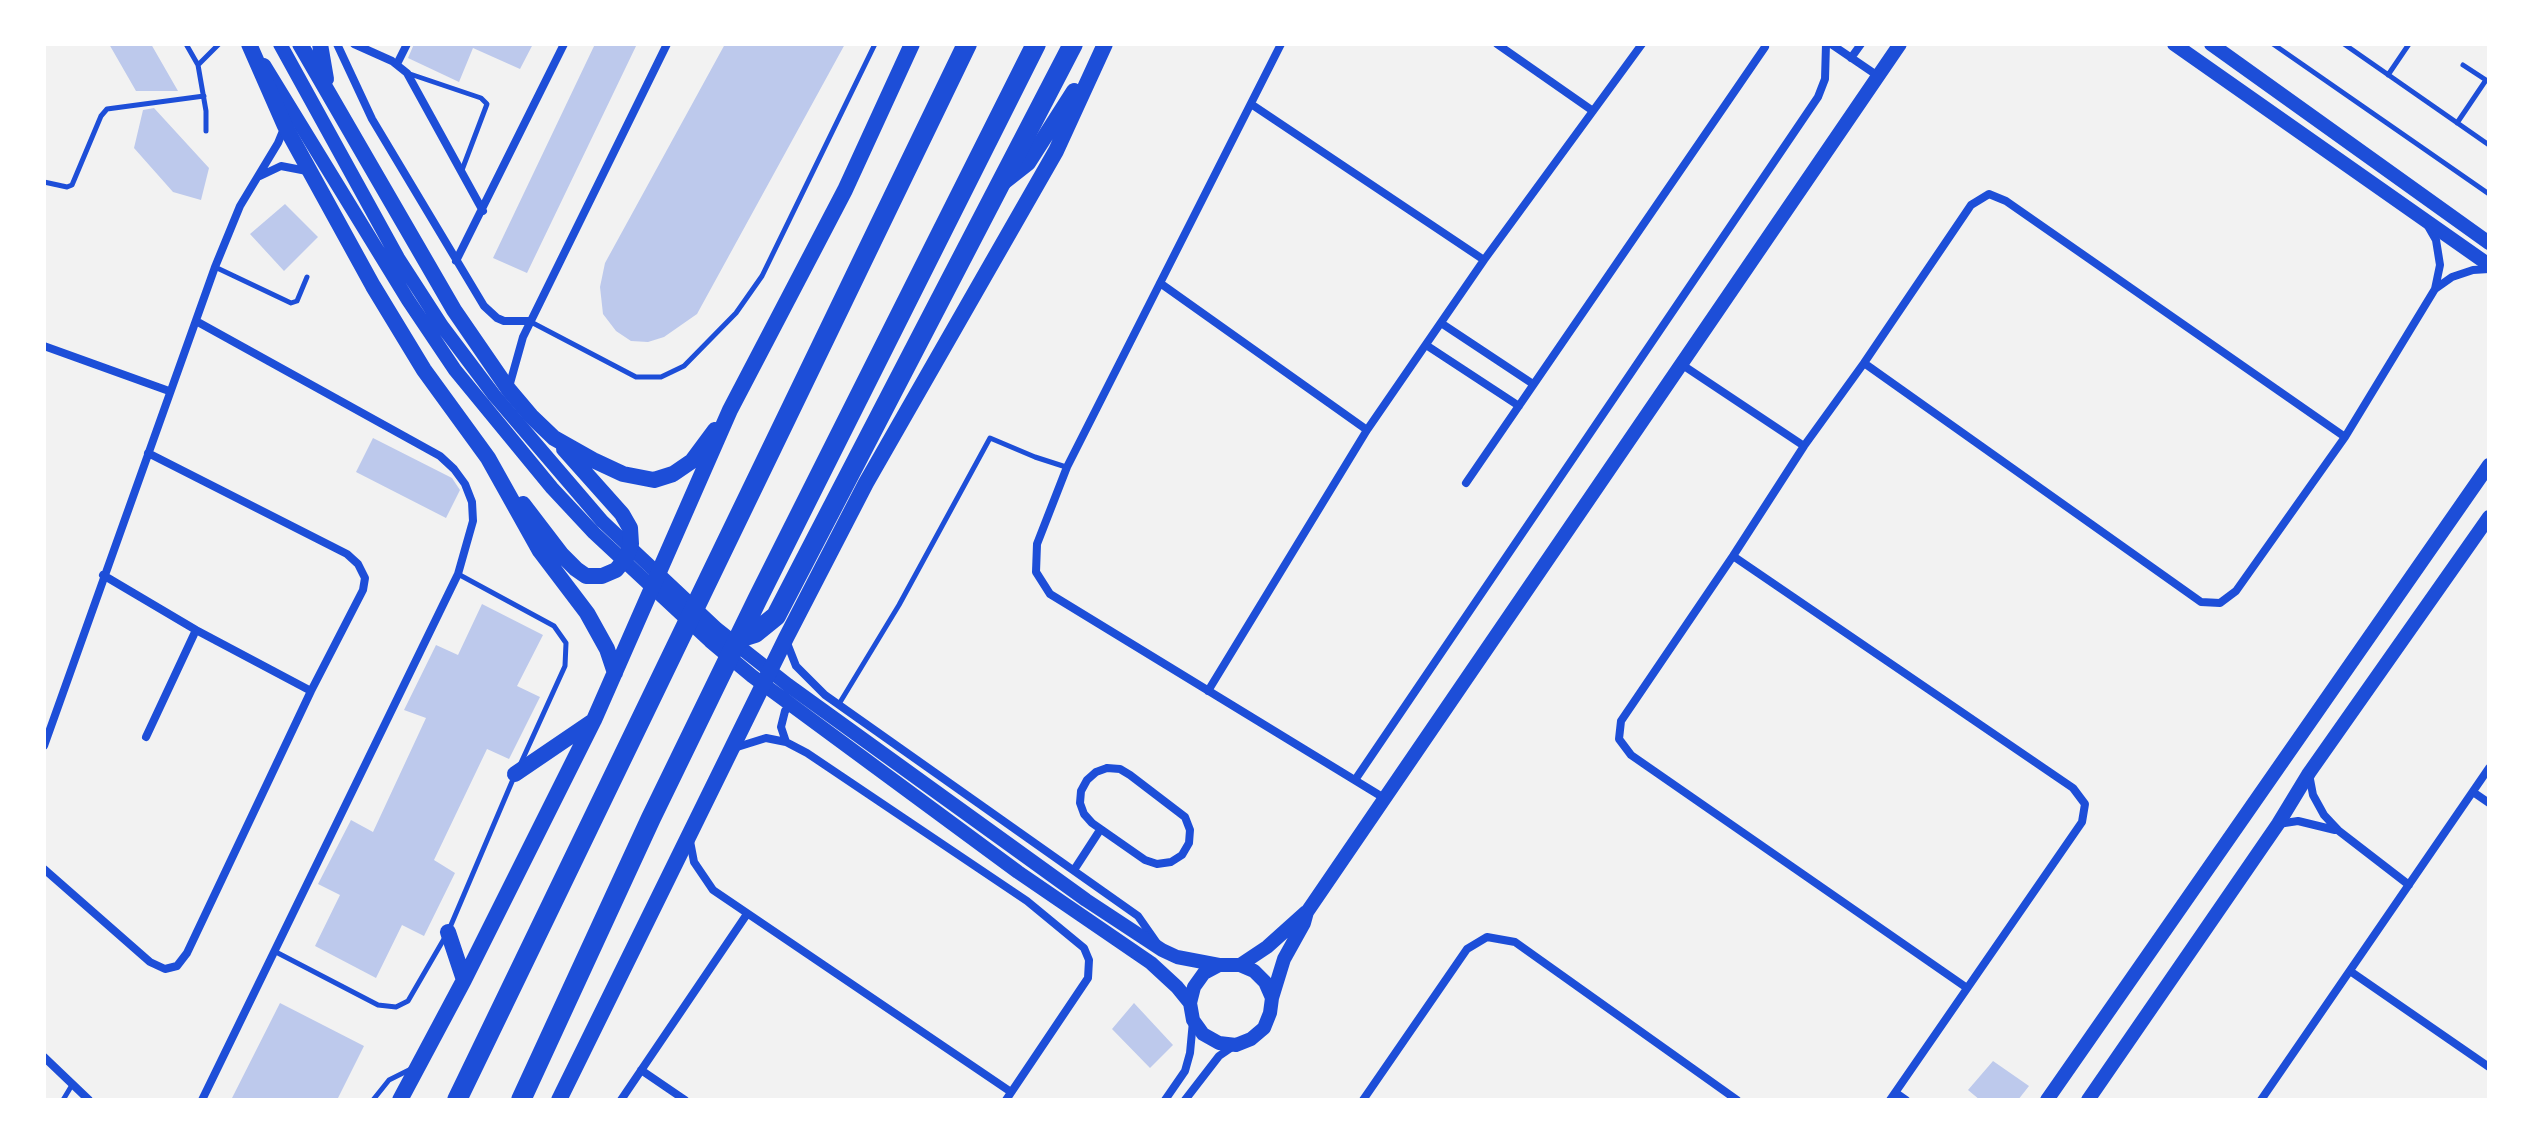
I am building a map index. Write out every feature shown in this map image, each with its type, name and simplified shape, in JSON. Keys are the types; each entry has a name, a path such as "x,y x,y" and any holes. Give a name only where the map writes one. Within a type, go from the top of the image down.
{"highway":[{"path":"457,1100 967,44"},
{"path":"521,1100 651,818 1036,44"},
{"path":"739,638 755,633 776,616 1073,44"}],"main road":[{"path":"250,44 285,126 309,171 424,370 488,458 576,569 586,576 602,576 616,570 626,558 631,544 630,528 622,514 509,390 426,264 300,44"},
{"path":"320,44 327,89"},
{"path":"400,1100 464,980 594,720 730,410 845,190 912,44"},
{"path":"999,186 1028,163 1104,44"},
{"path":"559,1100 786,638 866,483 1056,151 1104,44"},
{"path":"554,438 623,474 654,480 673,474 692,461 730,410"},
{"path":"488,458 540,551 587,613 607,649 615,673"},
{"path":"515,774 594,720"},
{"path":"448,932 464,980"},
{"path":"448,1100 468,1075"}],"street":[{"path":"250,44 439,347 481,404 552,488 717,629 788,685 1086,900 1177,957 1219,965 1240,965 1254,971 1265,982 1272,998"},
{"path":"280,44 398,258 442,326 598,527 710,641 843,744 1018,872 1151,963 1190,1003"},
{"path":"337,44 372,119 456,261 490,312 504,321 530,321"},
{"path":"354,44 397,64 407,73 483,211"},
{"path":"397,64 407,44"},
{"path":"456,261 564,44"},
{"path":"509,390 518,350 530,321 667,44"},
{"path":"1281,44 1067,467 1037,544 1036,572 1050,594 1384,798"},
{"path":"1497,44 1593,111"},
{"path":"1208,691 1367,430 1484,260 1642,44"},
{"path":"1355,780 1818,97 1825,79 1828,44 1878,76"},
{"path":"1851,58 1861,44"},
{"path":"1185,1100 1219,1056 1251,1039 1264,1028 1284,959 1307,912 1900,44"},
{"path":"2174,44 2424,218 2489,267"},
{"path":"2211,44 2489,243"},
{"path":"1466,483 1765,47"},
{"path":"1251,104 1484,260"},
{"path":"44,746 215,267 240,206 285,126"},
{"path":"256,179 281,166 309,171"},
{"path":"1967,988 1631,755 1619,739 1621,721 1804,446 1971,205 1989,194 2006,201 2345,437"},
{"path":"1864,363 2201,602 2220,603 2236,591 2345,437 2435,289 2440,265 2436,240 2424,218"},
{"path":"2435,289 2452,277 2489,267"},
{"path":"1160,283 1367,430"},
{"path":"196,321 424,446 454,469 465,484 472,502 473,521 458,574 202,1100"},
{"path":"1441,323 1533,384"},
{"path":"1426,345 1519,406"},
{"path":"44,346 169,391"},
{"path":"1681,364 1804,446"},
{"path":"44,869 150,962 165,969 177,966 187,953 311,691 363,590 365,578 358,564 347,554 148,453"},
{"path":"2047,1100 2489,465"},
{"path":"2088,1100 2278,824 2309,773 2489,517"},
{"path":"1733,556 2073,788 2085,804 2082,822 1893,1096 1906,1100"},
{"path":"103,575 196,630 311,691"},
{"path":"146,737 196,630"},
{"path":"786,638 796,666 825,695 1138,916 1162,950"},
{"path":"786,742 781,727 785,711 795,699 809,693 825,695"},
{"path":"689,836 694,862 713,890 1009,1096 1088,978 1089,960 1084,948 1027,901 807,753 786,742 766,738 752,740 733,749"},
{"path":"1107,768 1120,769 1185,817 1190,830 1189,843 1182,855 1171,862 1157,864 1145,860 1100,830 1084,814 1080,803 1081,791 1096,772 1107,768"},
{"path":"2261,1100 2489,768"},
{"path":"2309,773 2313,795 2324,815 2339,831 2409,885"},
{"path":"2473,792 2489,803"},
{"path":"2278,824 2298,821 2339,831"},
{"path":"1074,870 1100,830"},
{"path":"1240,965 1267,947 1307,912"},
{"path":"621,1100 747,914"},
{"path":"1363,1100 1467,949 1487,937 1515,942 1737,1100"},
{"path":"1165,1100 1185,1071 1193,1020 1190,1003 1194,987 1204,973 1219,965"},
{"path":"2350,971 2489,1067"},
{"path":"1193,1020 1203,1034 1219,1043 1236,1045"},
{"path":"44,1057 89,1100"},
{"path":"641,1070 685,1100"}],"lane":[{"path":"186,44 198,65 206,131"},
{"path":"198,65 219,44"},
{"path":"530,321 636,377 661,377 684,366 728,321 762,276 875,44"},
{"path":"2273,44 2489,194"},
{"path":"2344,44 2489,145"},
{"path":"2388,75 2409,44"},
{"path":"2457,123 2488,81 2463,65"},
{"path":"407,73 481,98 487,104 462,170"},
{"path":"44,182 67,187 72,185 101,116 107,109 204,96"},
{"path":"215,267 291,303 297,301 307,277"},
{"path":"839,704 899,605 990,438 1067,467"},
{"path":"274,951 378,1005 396,1007 413,995 448,932 565,666 566,643 554,626 458,574"},
{"path":"373,1100 389,1080 416,1067"},
{"path":"63,1100 72,1084"}],"building":[{"path":"109,44 151,44 178,91 136,91"},
{"path":"414,44 533,44 520,69 473,48 459,82 408,58"},
{"path":"595,44 637,44 527,273 493,258"},
{"path":"725,44 845,44 697,314 664,337 648,342 631,341 616,331 603,314 600,287 605,263"},
{"path":"154,108 209,168 201,200 173,192 134,148 143,110"},
{"path":"285,204 318,237 284,271 250,234"},
{"path":"373,438 452,478 460,490 446,518 356,472"},
{"path":"482,604 543,635 517,686 540,697 509,759 487,749 434,860 455,873 424,936 402,925 376,978 315,946 340,895 318,884 351,820 373,832 426,718 404,710 436,645 458,655"},
{"path":"280,1003 364,1046 337,1100 231,1100"},
{"path":"1134,1003 1173,1045 1150,1068 1112,1029"},
{"path":"1993,1061 2029,1086 2018,1100 1980,1100 1968,1090"}]}
